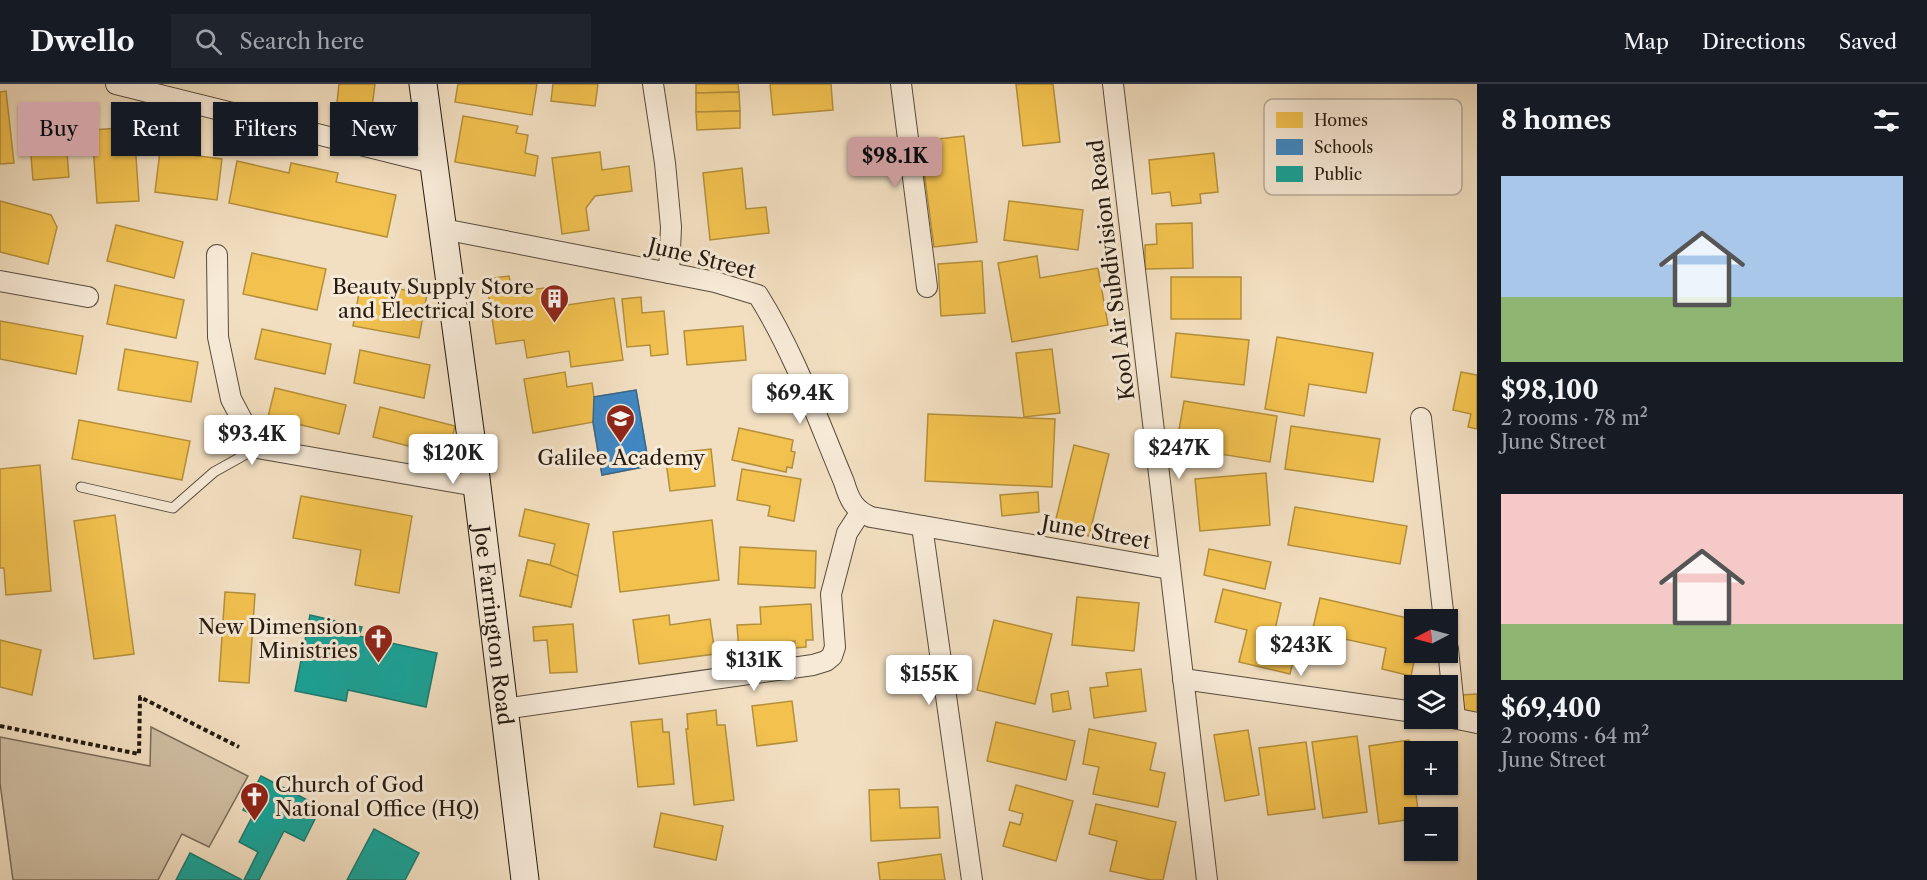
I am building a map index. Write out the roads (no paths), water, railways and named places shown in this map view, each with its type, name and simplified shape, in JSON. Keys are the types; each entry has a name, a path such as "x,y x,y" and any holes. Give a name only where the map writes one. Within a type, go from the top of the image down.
{"main road":[{"name":"Joe Farrington Road","path":"423,84 525,880"}],"street":[{"path":"116,84 433,163"},
{"path":"653,84 671,227 669,273"},
{"path":"901,84 927,287"},
{"name":"Kool Air Subdivision Road","path":"1113,84 1208,880"},
{"name":"June Street","path":"443,229 715,282 758,295 779,328 802,377 849,499 860,513 871,517 1170,569"},
{"path":"217,255 218,337 231,399 257,448 476,486"},
{"path":"0,280 88,297"},
{"path":"1421,418 1443,609"},
{"path":"504,709 813,665 826,661 832,656 836,647 831,594 847,533 860,513"},
{"path":"922,526 972,880"},
{"path":"1183,679 1404,711"},
{"path":"1458,719 1477,723"}],"lane":[{"path":"81,487 173,508 214,472 257,448"}],"place":[{"name":"Beauty Supply Store and Electrical Store","path":"555,324"},
{"name":"Galilee Academy","path":"621,444"},
{"name":"New Dimension Ministries","path":"379,664"},
{"name":"Church of God National Office (HQ)","path":"254,822"}]}
